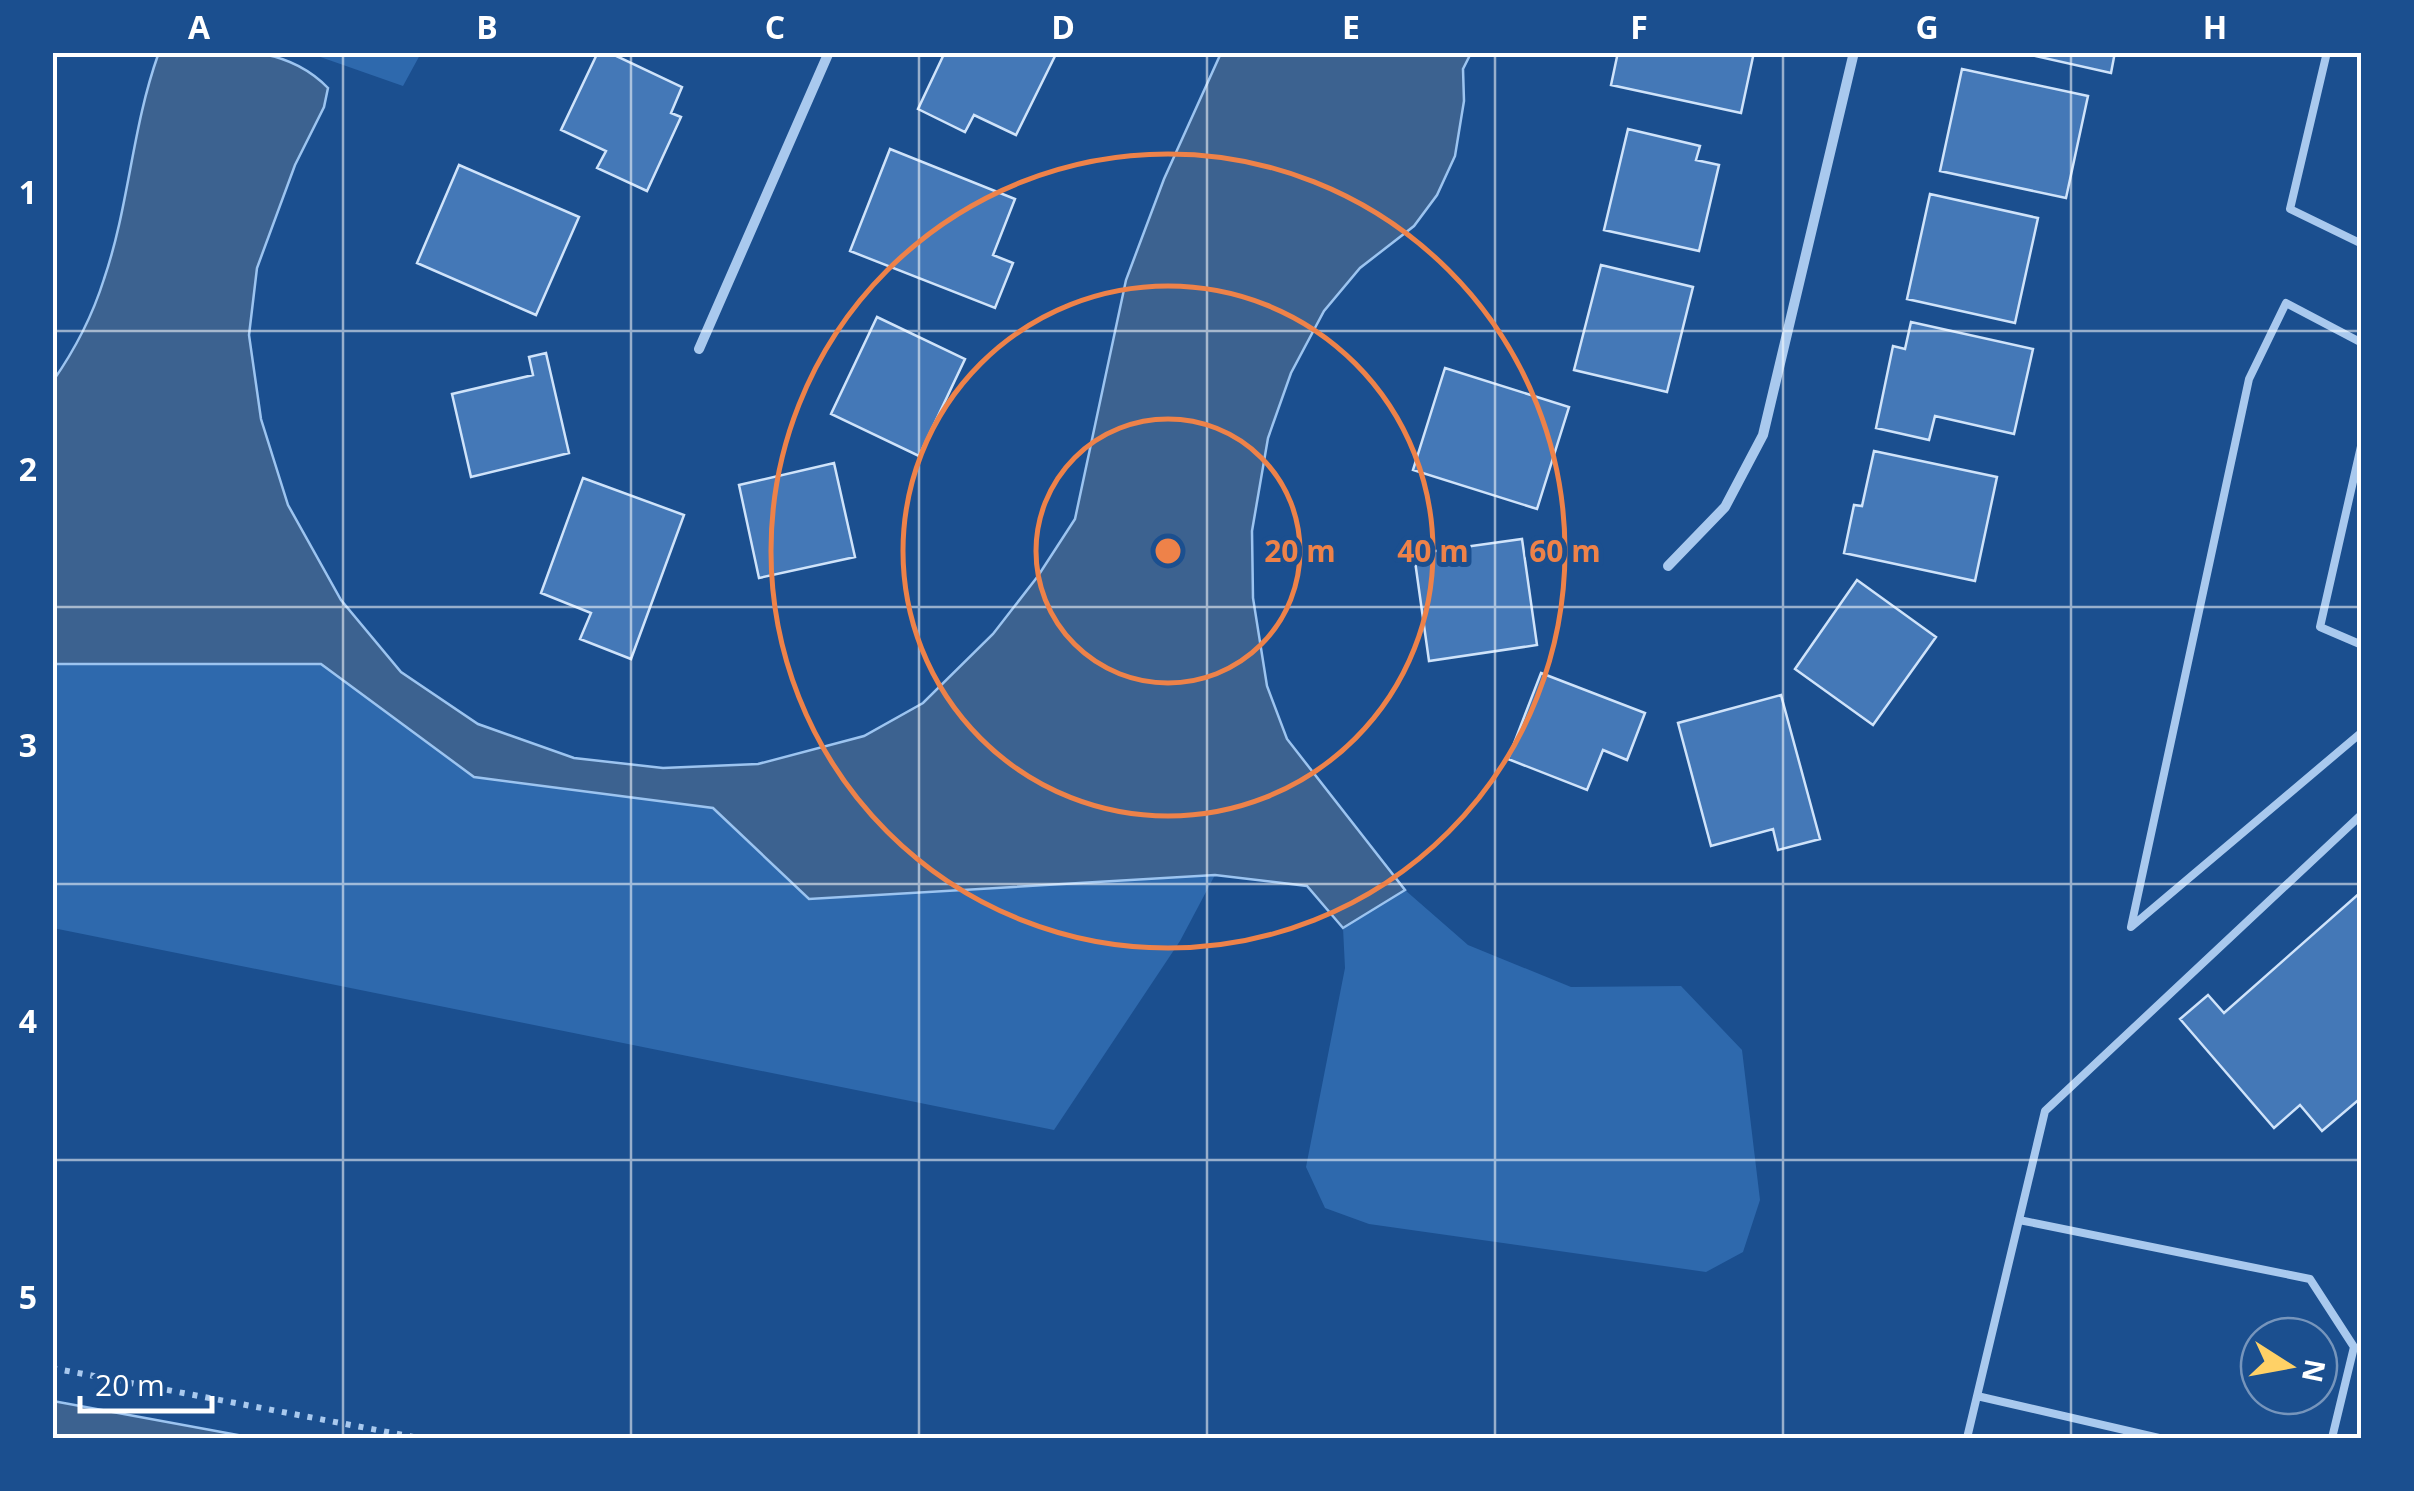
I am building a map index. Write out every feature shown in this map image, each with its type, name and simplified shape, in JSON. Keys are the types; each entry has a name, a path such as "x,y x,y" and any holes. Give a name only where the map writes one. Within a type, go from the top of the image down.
{"street":[{"path":"700,348 829,52"},
{"path":"1668,566 1725,507 1763,435 1854,52"}],"lane":[{"path":"2327,52 2290,209 2362,244"},
{"path":"2362,343 2286,303 2249,378 2131,927 2362,732"},
{"path":"2362,442 2320,627 2362,645"},
{"path":"1967,1438 2045,1111 2362,814"},
{"path":"2019,1220 2310,1279 2354,1347 2332,1438"},
{"path":"1977,1396 2158,1438"}],"path":[{"path":"52,1368 419,1438"}],"shaded area":[{"path":"230,51 272,56 310,73 328,88 324,107 295,165 257,268 249,335 261,419 288,505 341,600 401,672 478,724 574,758 663,768 758,764 864,736 923,703 993,634 1075,519 1126,280 1164,179 1221,53 1471,53 1463,69 1464,101 1455,156 1437,195 1414,226 1360,268 1324,311 1291,373 1268,438 1252,531 1253,598 1267,686 1287,739 1405,890 1343,928 1307,886 1215,875 809,899 713,808 474,777 321,664 53,664 53,381 82,332 104,279 149,83 158,55"},
{"path":"309,53 421,53 403,86"},
{"path":"52,664 321,664 474,777 713,808 809,899 1215,875 1180,941 1054,1130 53,928"},
{"path":"1405,890 1468,945 1571,987 1681,986 1742,1050 1760,1200 1743,1252 1706,1272 1369,1224 1325,1208 1306,1167 1345,968 1343,928"},
{"path":"53,1401 254,1438 53,1438"}],"building":[{"path":"598,52 608,52 682,87 671,113 681,117 647,191 597,168 606,151 561,130"},
{"path":"945,52 1048,52 1055,56 1016,135 974,115 965,132 918,109"},
{"path":"1618,52 1754,52 1741,113 1611,85"},
{"path":"2018,52 2115,52 2111,73"},
{"path":"1962,69 2088,96 2066,198 1940,171"},
{"path":"1628,129 1700,146 1696,160 1719,165 1699,251 1604,230"},
{"path":"890,149 1015,199 993,255 1013,263 995,308 850,251"},
{"path":"459,165 579,217 536,315 417,263"},
{"path":"1930,194 2038,218 2015,323 1907,299"},
{"path":"1601,265 1693,287 1667,392 1574,370"},
{"path":"877,317 965,359 919,456 831,414"},
{"path":"1911,322 2033,349 2014,434 1935,416 1929,440 1876,428 1893,346 1905,349"},
{"path":"546,353 569,453 471,477 452,394 533,375 529,357"},
{"path":"1445,368 1569,407 1537,509 1413,470"},
{"path":"1874,451 1997,477 1975,581 1844,553 1854,505 1862,506"},
{"path":"834,463 855,557 759,578 739,485"},
{"path":"583,478 684,515 631,659 580,639 591,613 541,593"},
{"path":"1522,539 1537,645 1429,661 1414,554"},
{"path":"1857,580 1936,637 1873,725 1795,669"},
{"path":"1541,673 1645,713 1627,760 1603,750 1587,790 1508,759"},
{"path":"1781,695 1820,839 1778,850 1773,829 1711,846 1678,723"},
{"path":"2362,891 2362,1097 2322,1131 2300,1105 2274,1128 2180,1019 2208,995 2224,1013"}]}
